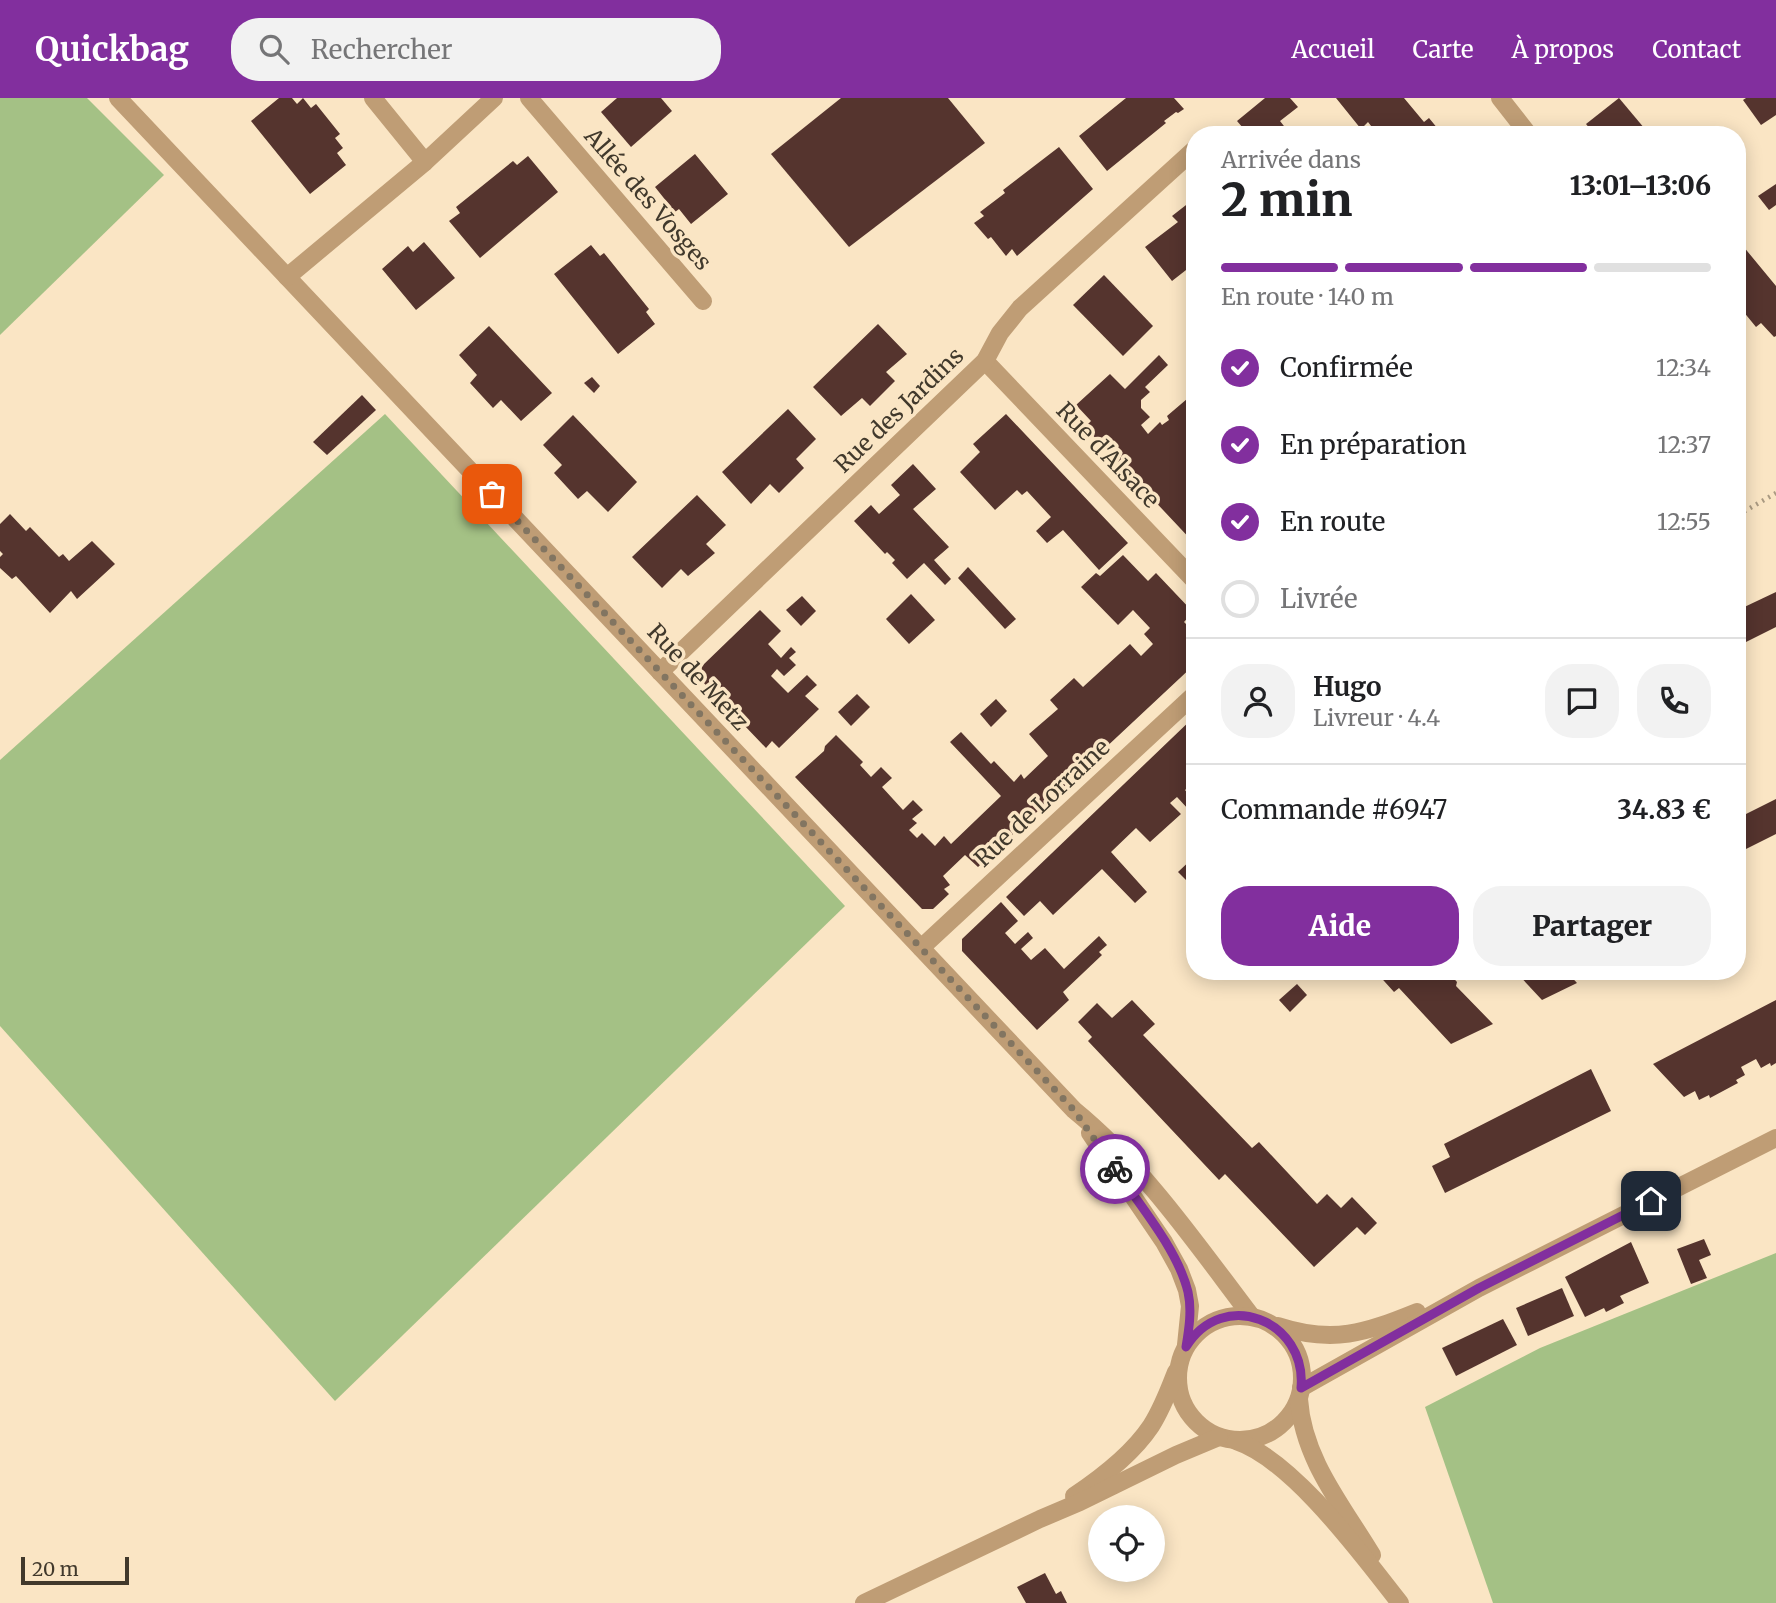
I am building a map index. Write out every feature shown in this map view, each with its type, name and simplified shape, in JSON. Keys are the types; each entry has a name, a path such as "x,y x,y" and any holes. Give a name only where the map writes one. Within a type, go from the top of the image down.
{"street":[{"name":"Rue de Metz","path":"117,98 1074,1110 1104,1135 1135,1168 1252,1317"},
{"path":"373,98 425,162"},
{"path":"288,277 425,162 494,98"},
{"name":"Allée des Vosges","path":"529,98 704,301"},
{"path":"1510,101 1524,126"},
{"name":"Rue des Jardins","path":"660,672 985,362 1000,332 1020,308 1186,157"},
{"name":"Rue d'Alsace","path":"985,362 1186,573"},
{"name":"Rue de Lorraine","path":"921,948 1186,702"},
{"name":"Rue de Metz","path":"1074,1110 1164,1242 1179,1269 1190,1306 1186,1347"},
{"path":"864,1603 1176,1455 1224,1438 1249,1440 1276,1429 1290,1415 1300,1393 1479,1288 1776,1138"},
{"path":"1040,1518 1088,1487 1150,1428 1163,1405 1186,1347 1198,1332 1215,1321 1233,1316 1252,1317 1311,1336 1331,1337 1352,1334 1398,1320 1479,1288"},
{"path":"1270,1324 1285,1336 1296,1351 1302,1370 1300,1393 1303,1431 1309,1450 1400,1603"},
{"path":"1179,1365 1178,1385 1183,1404 1194,1420 1224,1438 1248,1445 1284,1469 1362,1555 1400,1603"}],"path":[{"path":"1746,509 1776,492"}],"green space":[{"path":"0,98 87,98 164,175 0,335"},
{"path":"385,414 845,906 335,1401 0,1026 0,760"},
{"path":"1776,1253 1776,1603 1493,1603 1425,1407 1540,1348"}],"building":[{"path":"279,98 292,98 297,104 303,98 311,108 316,104 340,134 335,138 343,148 337,153 346,165 310,194 251,121"},
{"path":"617,98 661,98 672,111 631,147 601,112"},
{"path":"841,98 948,98 985,143 849,247 771,154"},
{"path":"1126,98 1174,98 1184,109 1164,121 1166,123 1107,171 1079,136"},
{"path":"1265,98 1290,98 1298,107 1280,121 1284,126 1241,126 1237,121"},
{"path":"1336,98 1404,98 1424,122 1429,118 1436,126 1371,126 1368,122 1364,126 1359,126"},
{"path":"1619,98 1642,126 1588,126 1586,124"},
{"path":"1776,98 1776,115 1761,125 1743,100"},
{"path":"1059,147 1093,189 1017,256 1012,249 1006,256 991,237 988,239 974,223 984,216 980,212 1005,193 1003,190"},
{"path":"695,154 728,194 691,224 679,209 675,212 655,187"},
{"path":"528,156 558,192 480,258 449,221 460,213 456,207 513,161 517,165"},
{"path":"1776,184 1776,205 1769,210 1758,196"},
{"path":"1186,205 1186,270 1172,281 1145,247 1178,222 1172,216"},
{"path":"424,242 455,278 416,310 382,269 408,246 413,252"},
{"path":"591,245 600,256 604,253 649,309 646,312 655,324 618,354 554,274"},
{"path":"1746,250 1776,286 1776,336 1761,323 1756,327 1746,315"},
{"path":"1104,275 1153,326 1123,356 1073,305"},
{"path":"878,324 907,354 886,372 895,381 870,406 862,398 841,416 813,387"},
{"path":"489,326 552,393 521,421 501,400 493,408 470,383 477,375 459,355"},
{"path":"1159,355 1168,365 1145,387 1150,392 1141,400 1141,408 1150,417 1141,425 1148,434 1160,422 1162,425 1169,420 1167,416 1186,400 1186,534 1085,427 1091,421 1076,405 1110,374 1125,389"},
{"path":"592,377 600,386 594,393 584,383"},
{"path":"362,395 376,410 327,455 313,442"},
{"path":"788,409 816,439 796,459 804,468 779,493 770,484 751,504 722,472"},
{"path":"1006,414 1128,543 1099,570 1063,530 1047,543 1036,531 1051,517 1027,491 1022,495 1017,490 995,510 960,472 980,452 973,444"},
{"path":"573,415 637,482 608,512 587,491 578,499 554,473 562,465 543,445"},
{"path":"913,464 936,489 913,509 949,547 934,560 951,579 945,585 924,563 907,579 892,563 895,560 887,552 885,554 854,521 871,505 879,514 900,495 891,485"},
{"path":"697,495 726,525 706,544 715,553 688,576 681,569 662,588 632,557"},
{"path":"10,514 26,531 30,527 59,557 63,554 69,561 92,541 115,564 77,599 71,591 50,613 16,576 12,579 0,568 0,557 3,554 0,551 0,524"},
{"path":"1123,555 1148,581 1156,573 1186,605 1186,672 978,867 965,855 943,876 950,885 944,889 949,894 933,909 922,909 795,777 824,751 825,746 836,735 863,762 860,765 871,777 881,767 892,778 882,787 903,810 913,800 923,810 912,819 917,823 909,830 917,838 922,833 935,846 944,836 951,844 1001,796 950,742 961,732 991,764 994,761 1014,782 1021,774 1024,779 1048,756 1029,734 1058,709 1050,700 1074,678 1083,687 1130,644 1141,656 1153,644 1144,634 1150,628 1133,610 1118,625 1081,587 1096,573 1100,576"},
{"path":"968,567 1016,619 1005,629 958,578"},
{"path":"1776,592 1776,627 1746,642 1746,606"},
{"path":"911,594 935,620 909,644 886,619"},
{"path":"802,596 816,611 801,626 786,610"},
{"path":"760,610 781,631 768,644 781,658 791,647 796,652 789,658 796,665 784,676 777,669 771,676 788,693 807,675 817,685 805,696 819,709 779,748 772,741 766,748 701,680 702,666"},
{"path":"857,694 870,707 851,726 838,712"},
{"path":"996,699 1007,711 991,727 980,714"},
{"path":"1186,725 1186,807 1177,797 1170,803 1181,814 1150,842 1136,828 1111,852 1147,892 1135,903 1102,869 1053,915 1040,901 1024,916 1006,897"},
{"path":"1776,799 1776,834 1746,849 1746,814"},
{"path":"1186,864 1186,880 1178,872"},
{"path":"1001,902 1018,921 1005,933 1015,944 1028,932 1033,938 1021,949 1031,960 1045,948 1064,969 1099,936 1107,945 1099,952 1102,955 1063,992 1069,1000 1037,1030 962,951 962,939"},
{"path":"1383,980 1455,980 1456,986 1493,1024 1451,1044 1399,988 1394,992"},
{"path":"1523,980 1574,980 1577,983 1542,1000"},
{"path":"1297,984 1307,995 1290,1012 1279,1000"},
{"path":"1132,1000 1155,1024 1143,1035 1252,1148 1259,1142 1317,1204 1327,1194 1341,1208 1352,1197 1377,1223 1365,1235 1357,1227 1314,1267 1225,1174 1219,1180 1088,1041 1092,1037 1078,1022 1097,1003 1112,1018"},
{"path":"1776,1000 1776,1063 1761,1068 1756,1059 1741,1067 1745,1075 1736,1080 1738,1083 1710,1098 1709,1095 1699,1100 1695,1091 1684,1097 1653,1064"},
{"path":"1591,1069 1611,1111 1445,1193 1432,1166 1450,1157 1444,1144"},
{"path":"1704,1239 1711,1255 1699,1260 1707,1278 1691,1284 1677,1249"},
{"path":"1631,1242 1649,1283 1620,1296 1624,1303 1606,1312 1604,1308 1585,1317 1565,1277"},
{"path":"1562,1288 1574,1316 1528,1336 1516,1308"},
{"path":"1503,1319 1517,1345 1456,1376 1442,1348"},
{"path":"1045,1573 1056,1594 1061,1591 1067,1603 1026,1603 1017,1587"}],"way so far":[{"path":"492,494 1074,1110 1115,1169"}],"route":[{"path":"1115,1169 1179,1269 1190,1306 1186,1347 1198,1332 1215,1321 1233,1316 1262,1320 1279,1329 1292,1343 1300,1360 1301,1388 1479,1288 1651,1201"}]}
